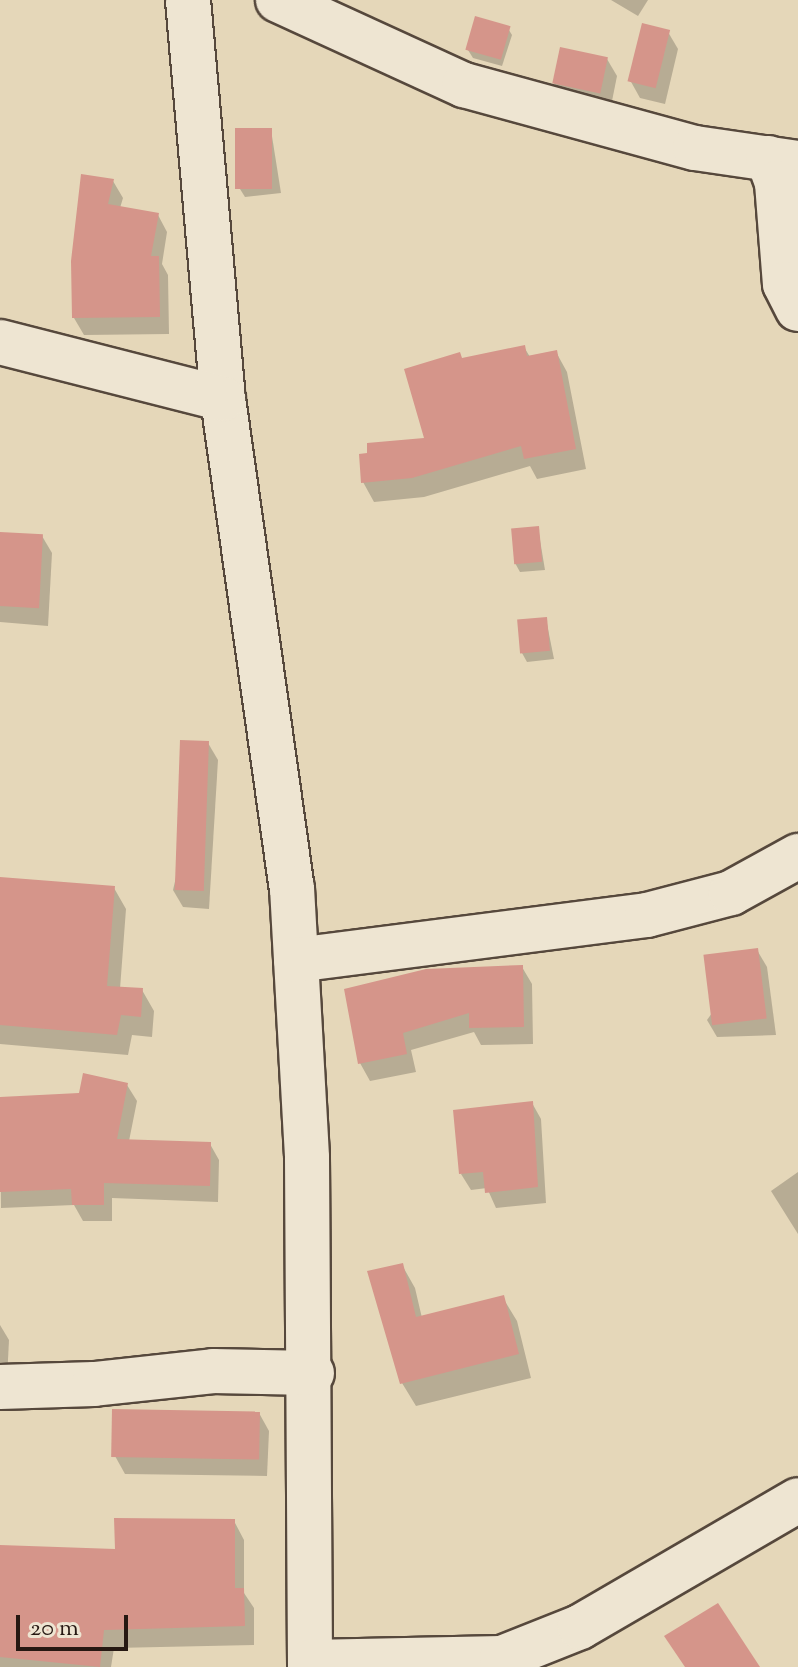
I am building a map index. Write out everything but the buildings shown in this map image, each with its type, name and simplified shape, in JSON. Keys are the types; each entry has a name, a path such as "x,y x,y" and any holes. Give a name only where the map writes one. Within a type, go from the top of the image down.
{"street":[{"path":"188,0 223,399 292,888 312,1373 310,1664 502,1658 580,1627 798,1500"},
{"path":"278,0 464,85 695,148 783,161 777,183 785,284 798,309"},
{"path":"0,342 223,399"},
{"path":"296,960 647,915 731,893 798,856"},
{"path":"0,1387 94,1384 213,1371 312,1373"}]}
